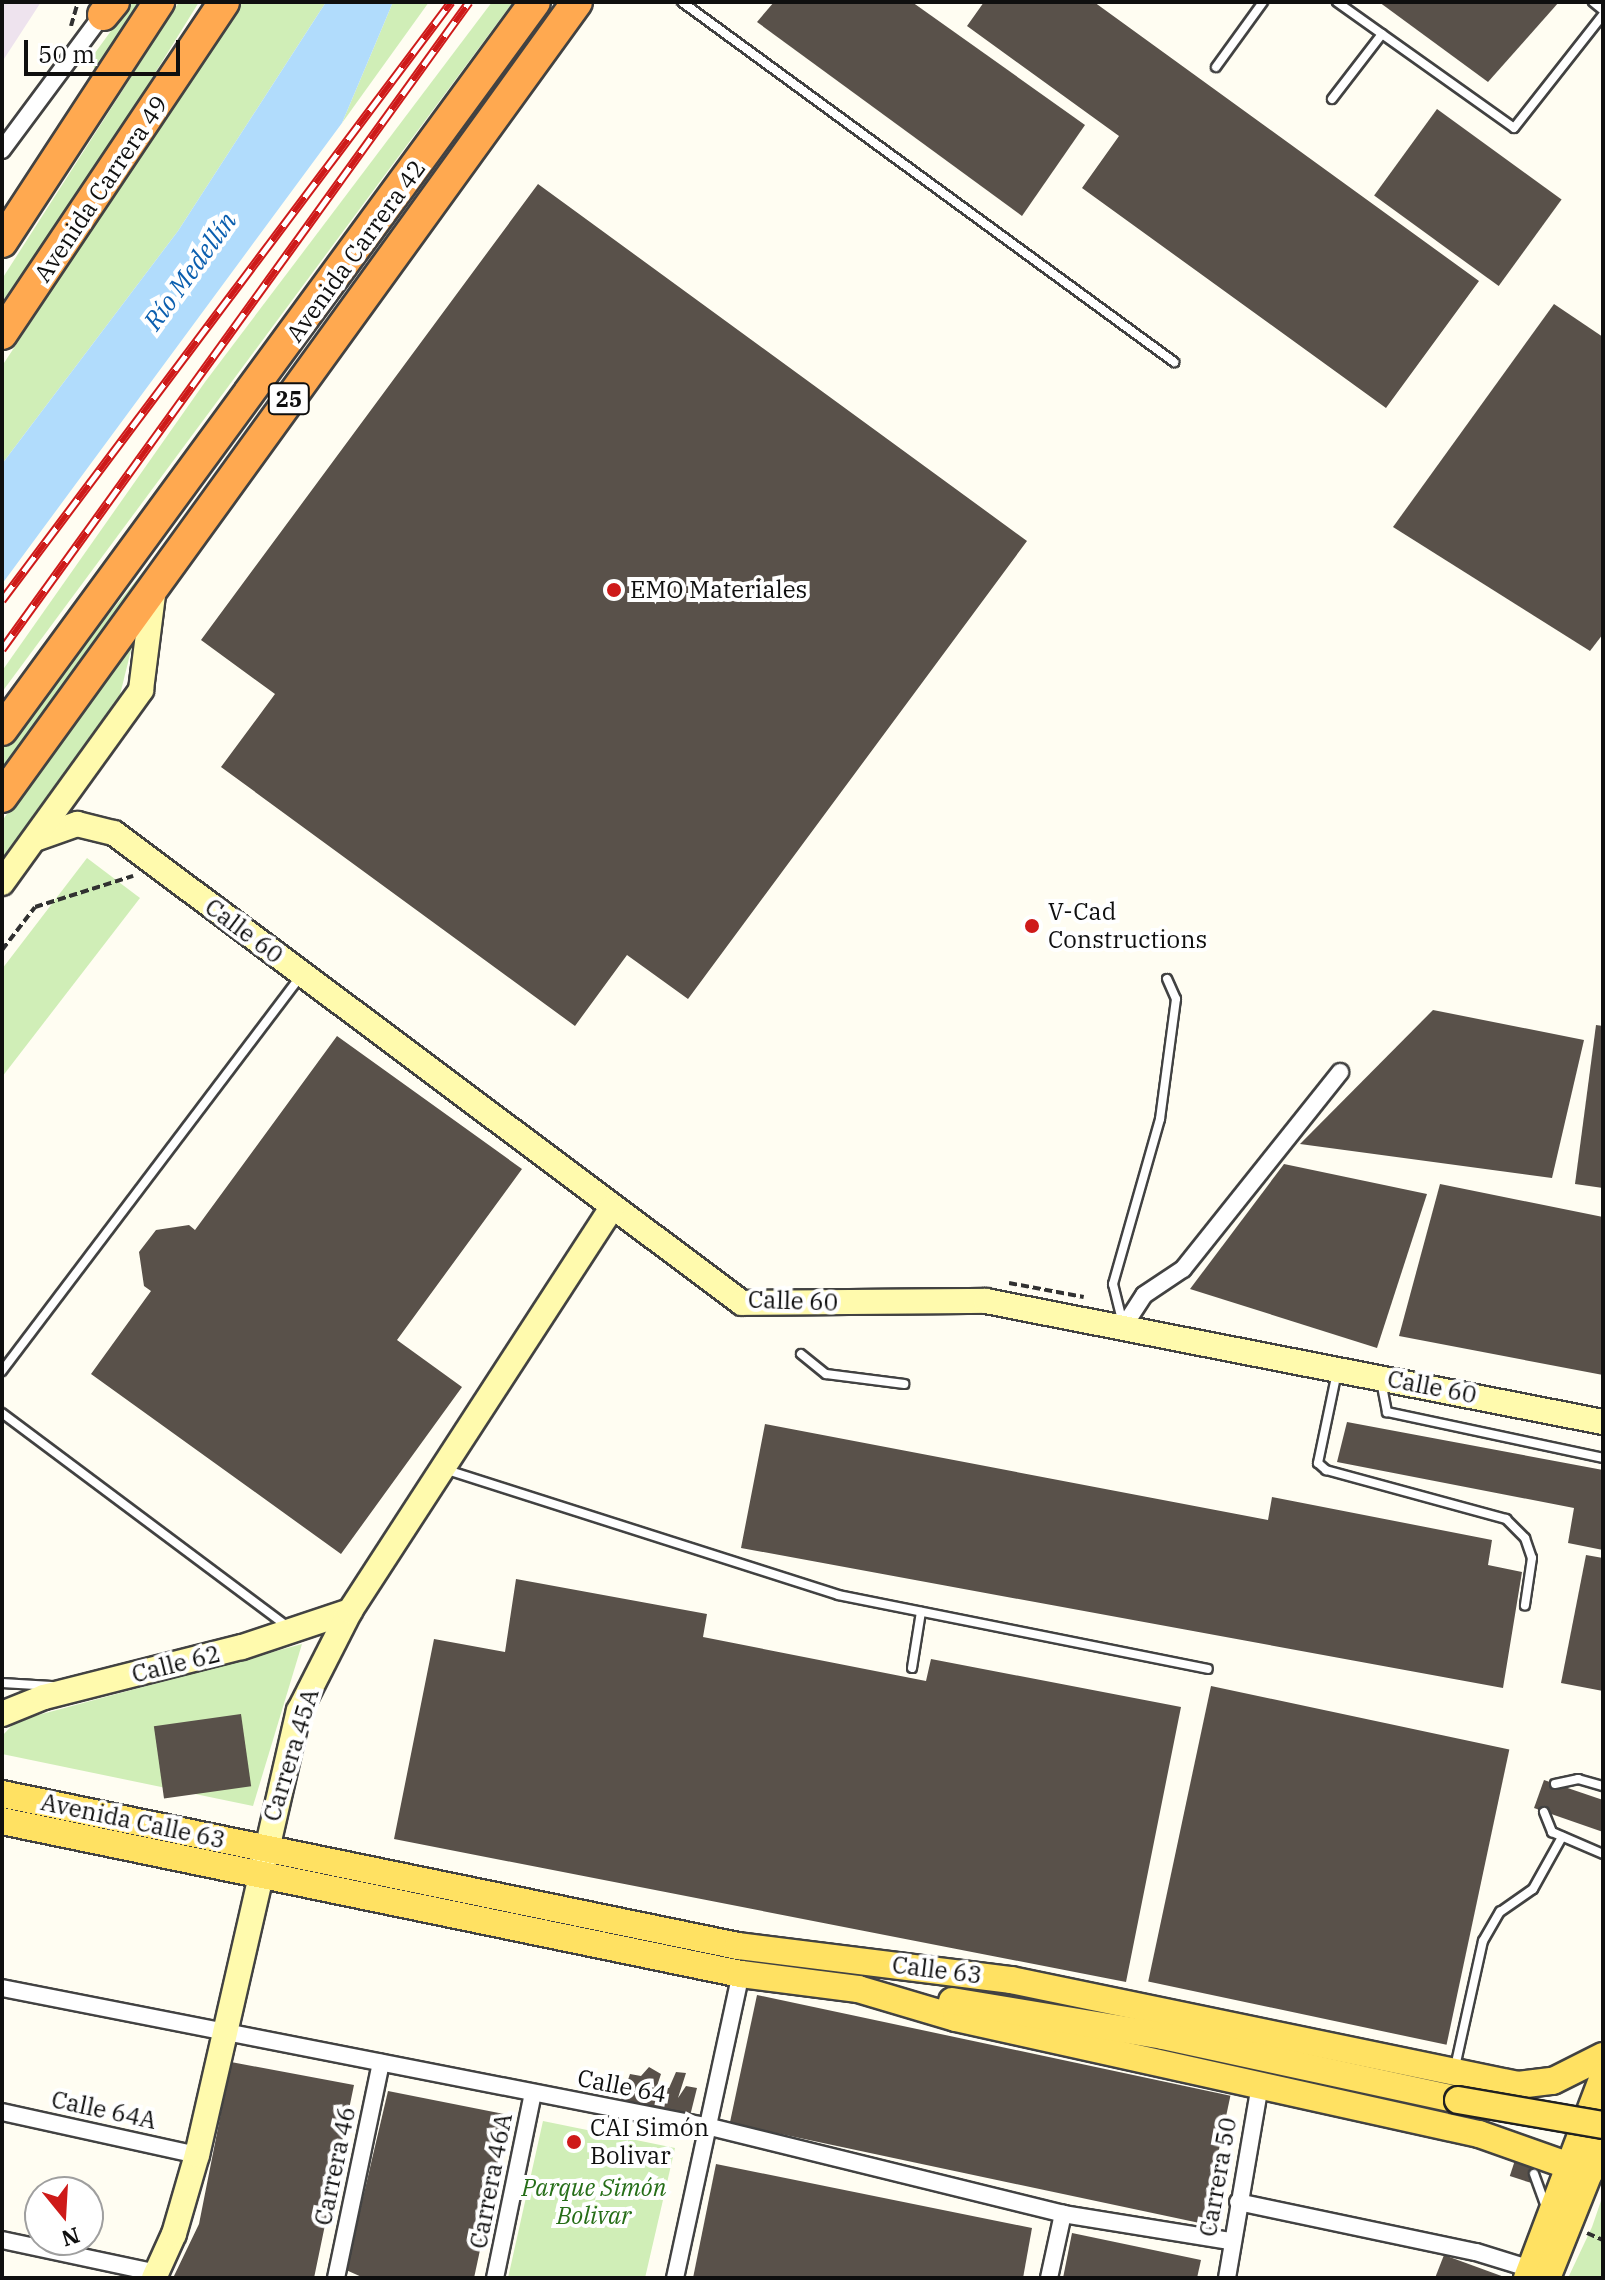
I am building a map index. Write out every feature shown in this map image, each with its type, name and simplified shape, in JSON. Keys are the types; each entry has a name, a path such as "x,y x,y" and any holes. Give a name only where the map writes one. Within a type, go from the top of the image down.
{"highway":[{"path":"2,242 159,2"},
{"name":"Avenida Carrera 49","path":"2,334 224,2"},
{"name":"Avenida Carrera 42","path":"2,730 535,2"},
{"name":"Avenida Carrera 42","path":"2,797 577,2"},
{"path":"469,93 556,31"}],"main road":[{"name":"Avenida Calle 63","path":"2,1794 261,1861"},
{"name":"Avenida Calle 63","path":"2,1821 261,1861"},
{"name":"Calle 63","path":"261,1861 741,1974 858,1989 956,2018 1439,2125 1579,2169"},
{"name":"Calle 63","path":"261,1861 738,1946 1011,1980 1454,2069 1518,2085 1553,2081 1603,2056"},
{"path":"858,1989 1078,2020 1527,2115 1603,2125"},
{"path":"1439,2125 1455,2117 1464,2097 1454,2069"},
{"path":"1535,2275 1579,2169 1603,2077"},
{"path":"1510,2147 1486,2114 1493,2100 1518,2085"},
{"path":"1535,2275 1549,2220 1579,2169 1603,2138"}],"street":[{"path":"2,149 101,5"},
{"name":"Avenida Carrera 42","path":"2,883 141,690 154,587"},
{"name":"Calle 60","path":"35,839 58,828 95,826 159,867 742,1303 986,1301 1122,1319 1338,1368 1603,1422"},
{"path":"1122,1319 1144,1295 1183,1269 1340,1072"},
{"name":"Carrera 45A","path":"155,2276 197,2155 261,1861 299,1711 350,1611 612,1208"},
{"name":"Calle 62","path":"2,1714 80,1687 294,1632 350,1611"},
{"path":"675,2278 741,1974"},
{"name":"Calle 64","path":"2,1988 710,2127 1063,2214 1230,2241"},
{"name":"Carrera 46","path":"338,2277 381,2063"},
{"name":"Carrera 50","path":"1227,2278 1230,2241 1260,2085"},
{"name":"Carrera 46A","path":"495,2278 533,2093"},
{"name":"Calle 64A","path":"2,2112 197,2155"},
{"path":"1238,2202 1476,2252 1535,2275"},
{"path":"1049,2278 1063,2214"},
{"path":"2,2240 155,2276"}],"lane":[{"path":"682,2 1174,362"},
{"path":"1216,67 1263,2"},
{"path":"1337,2 1514,128 1603,12 1593,2"},
{"path":"1332,99 1382,34"},
{"path":"2,1371 301,974"},
{"path":"1122,1319 1113,1284 1160,1119 1176,999 1167,979"},
{"path":"801,1354 826,1374 904,1384"},
{"path":"1338,1368 1318,1463 1326,1470 1506,1519 1525,1538 1532,1558 1525,1605"},
{"path":"1381,1377 1387,1412 1603,1458"},
{"path":"2,1413 294,1632"},
{"path":"443,1469 727,1564 921,1612 1208,1669"},
{"path":"912,1668 921,1612"},
{"path":"2,1683 80,1687"},
{"path":"1555,1784 1578,1779 1603,1786"},
{"path":"1544,1812 1552,1832 1603,1854"},
{"path":"1454,2069 1483,1941 1500,1912 1533,1889 1562,1837"},
{"path":"1534,2174 1549,2220"}],"path":[{"path":"69,18 101,5"},
{"path":"2,950 35,907 159,867"},
{"path":"996,1289 1016,1280 1080,1293 1094,1306 1122,1319"}],"shaded area":[{"path":"2,2 41,2 2,62"}],"green space":[{"path":"132,2 139,2 95,72 92,57"},
{"path":"179,2 199,2 95,170 2,302 2,279"},
{"path":"242,2 326,2 178,231 2,464 2,366"},
{"path":"393,2 429,2 342,123"},
{"path":"492,2 513,2 2,692 2,671 205,382"},
{"path":"151,562 2,770 2,746"},
{"path":"135,634 117,707 2,860 2,821"},
{"path":"87,858 140,898 2,1077 2,969"},
{"path":"302,1644 253,1806 2,1754 2,1736 16,1721"},
{"name":"Parque Simón Bolivar","path":"543,2121 675,2148 645,2278 508,2278"},
{"path":"1603,2195 1603,2278 1568,2278 1592,2227"}],"water":[{"name":"Río Medellín","path":"326,2 393,2 342,123 2,584 2,464 178,231"}],"building":[{"path":"774,2 912,2 1085,125 1022,216 757,22"},
{"path":"984,2 1094,2 1479,281 1386,408 1082,188 1119,136 967,26"},
{"path":"1379,2 1559,2 1488,82"},
{"path":"1437,109 1562,200 1499,286 1374,196"},
{"name":"EMO Materiales","path":"538,184 1027,541 688,999 627,955 575,1026 221,767 275,694 201,640"},
{"path":"1554,304 1603,337 1603,634 1590,651 1393,527"},
{"path":"1433,1010 1584,1040 1552,1178 1300,1144"},
{"path":"1596,1025 1603,1026 1603,1188 1575,1184"},
{"path":"337,1036 522,1169 397,1340 462,1387 341,1554 91,1374 151,1291 144,1286 139,1252 156,1230 189,1225 195,1230"},
{"path":"1284,1164 1427,1194 1377,1348 1190,1289"},
{"path":"1440,1184 1603,1217 1603,1375 1399,1336"},
{"path":"1347,1422 1603,1470 1603,1550 1568,1543 1574,1508 1337,1462"},
{"path":"765,1424 1268,1520 1272,1497 1492,1540 1488,1565 1522,1572 1503,1688 741,1548"},
{"path":"1586,1555 1603,1558 1603,1691 1561,1683"},
{"path":"516,1579 707,1614 703,1637 926,1681 931,1659 1181,1707 1126,1982 394,1839 434,1639 505,1652"},
{"path":"1211,1686 1509,1749 1447,2045 1148,1981"},
{"path":"241,1714 251,1786 164,1799 154,1726"},
{"path":"1544,1780 1603,1800 1603,1832 1534,1808"},
{"path":"757,1995 1230,2096 1203,2224 730,2123"},
{"path":"231,2062 354,2085 314,2278 173,2278 199,2224"},
{"path":"649,2067 661,2074 657,2086 669,2088 676,2072 686,2073 678,2098 686,2086 697,2088 690,2116 620,2103 630,2074 641,2076"},
{"path":"388,2091 509,2115 474,2278 364,2278 346,2270"},
{"path":"1516,2157 1537,2164 1531,2183 1510,2176"},
{"path":"716,2164 1032,2228 1023,2278 693,2278"},
{"path":"1072,2233 1201,2260 1197,2278 1063,2278"},
{"path":"1444,2255 1507,2278 1435,2278"}],"railway":[{"path":"2,600 451,2"},
{"path":"2,649 469,2"}],"place":[{"name":"EMO Materiales","path":"614,590"},
{"name":"V-Cad Constructions","path":"1032,926"},
{"name":"CAI Simón Bolivar","path":"574,2142"}]}
